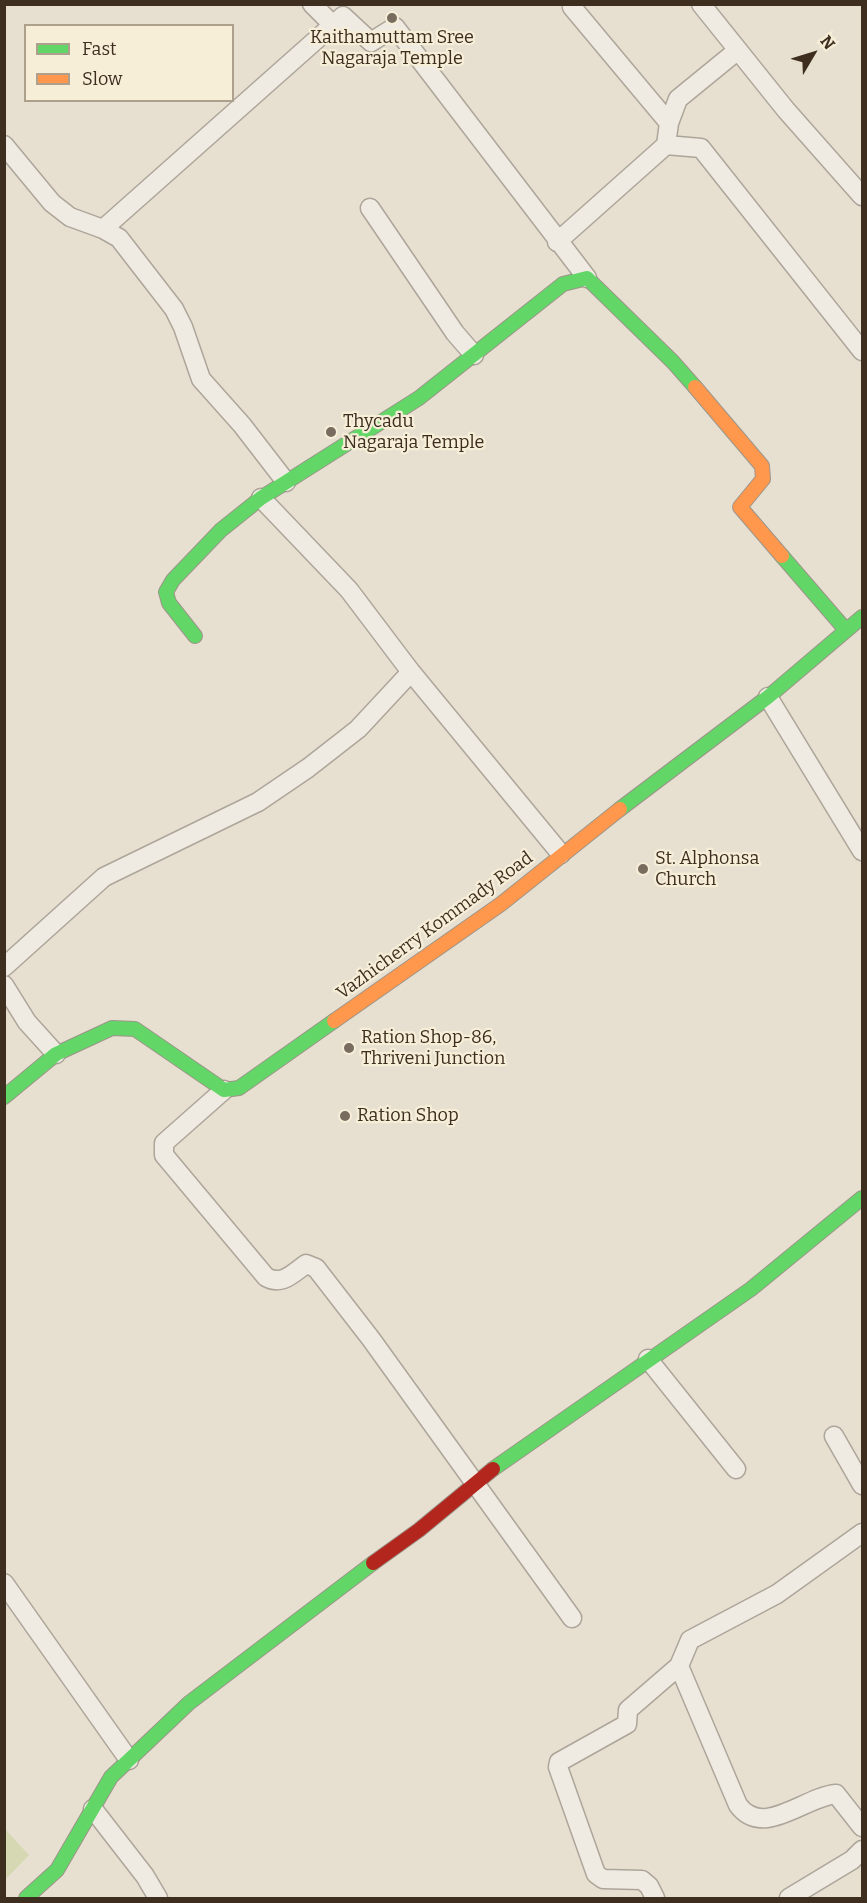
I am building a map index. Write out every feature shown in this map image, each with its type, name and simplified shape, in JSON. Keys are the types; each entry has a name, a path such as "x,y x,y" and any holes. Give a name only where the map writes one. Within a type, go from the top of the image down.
{"street":[{"path":"312,4 333,25"},
{"path":"574,4 572,8 669,123"},
{"path":"700,4 862,196"},
{"path":"103,229 344,16 371,42 395,27 557,242 587,278 673,362 762,466 762,478 740,507 845,629"},
{"path":"557,242 666,145 669,123 678,99 738,50"},
{"path":"4,145 52,204 70,217 103,229 119,238 174,309 183,327 201,379 242,425 286,482"},
{"path":"666,145 701,148 862,351"},
{"path":"370,208 455,333 474,355"},
{"path":"195,636 169,603 166,592 172,580 221,530 261,498 388,420 563,284 587,278"},
{"path":"261,498 349,590 411,672 561,854"},
{"name":"Vazhicherry Kommady Road","path":"224,1090 239,1088 501,904 561,854 768,697 862,616"},
{"path":"4,967 105,877 127,863 258,802 308,768 358,729 411,672"},
{"path":"768,697 862,851"},
{"path":"4,985 27,1022 56,1054"},
{"path":"4,1097 56,1054 112,1028 135,1029 224,1090 164,1143 164,1155 266,1277 282,1281 306,1264 316,1268 371,1339 572,1618"},
{"path":"26,1899 57,1870 111,1777 189,1703 317,1603 419,1530 473,1483 751,1288 862,1198"},
{"path":"648,1359 736,1469"},
{"path":"834,1436 862,1485"},
{"path":"655,1899 649,1886 642,1880 603,1879 596,1874 558,1767 562,1760 627,1725 628,1710 679,1666 690,1640 777,1594 862,1533"},
{"path":"4,1583 129,1760"},
{"path":"679,1666 738,1805 744,1813 765,1820 836,1794 862,1827"},
{"path":"93,1809 145,1876 158,1899"},
{"path":"789,1899 843,1866 862,1850"}],"green space":[{"path":"5,1829 29,1855 5,1880"}],"traffic: fast":[{"path":"195,636 169,603 166,592 173,580 221,530 261,498 419,398 563,284 587,278 673,362 695,387"},
{"path":"782,556 845,629"},
{"path":"620,809 768,697 862,617"},
{"path":"4,1097 56,1054 112,1028 135,1029 224,1090 239,1088 334,1021"},
{"path":"493,1469 751,1289 862,1198"},
{"path":"26,1898 57,1870 111,1777 189,1703 373,1563"}],"traffic: slow":[{"path":"695,387 762,466 763,479 740,507 782,556"},
{"path":"334,1021 501,904 620,809"}],"traffic: jam":[{"path":"373,1563 419,1530 493,1469"}],"place":[{"name":"Kaithamuttam Sree Nagaraja Temple","path":"392,18"},
{"name":"Thycadu Nagaraja Temple","path":"331,432"},
{"name":"St. Alphonsa Church","path":"643,869"},
{"name":"Ration Shop-86, Thriveni Junction","path":"349,1048"},
{"name":"Ration Shop","path":"345,1116"}]}
